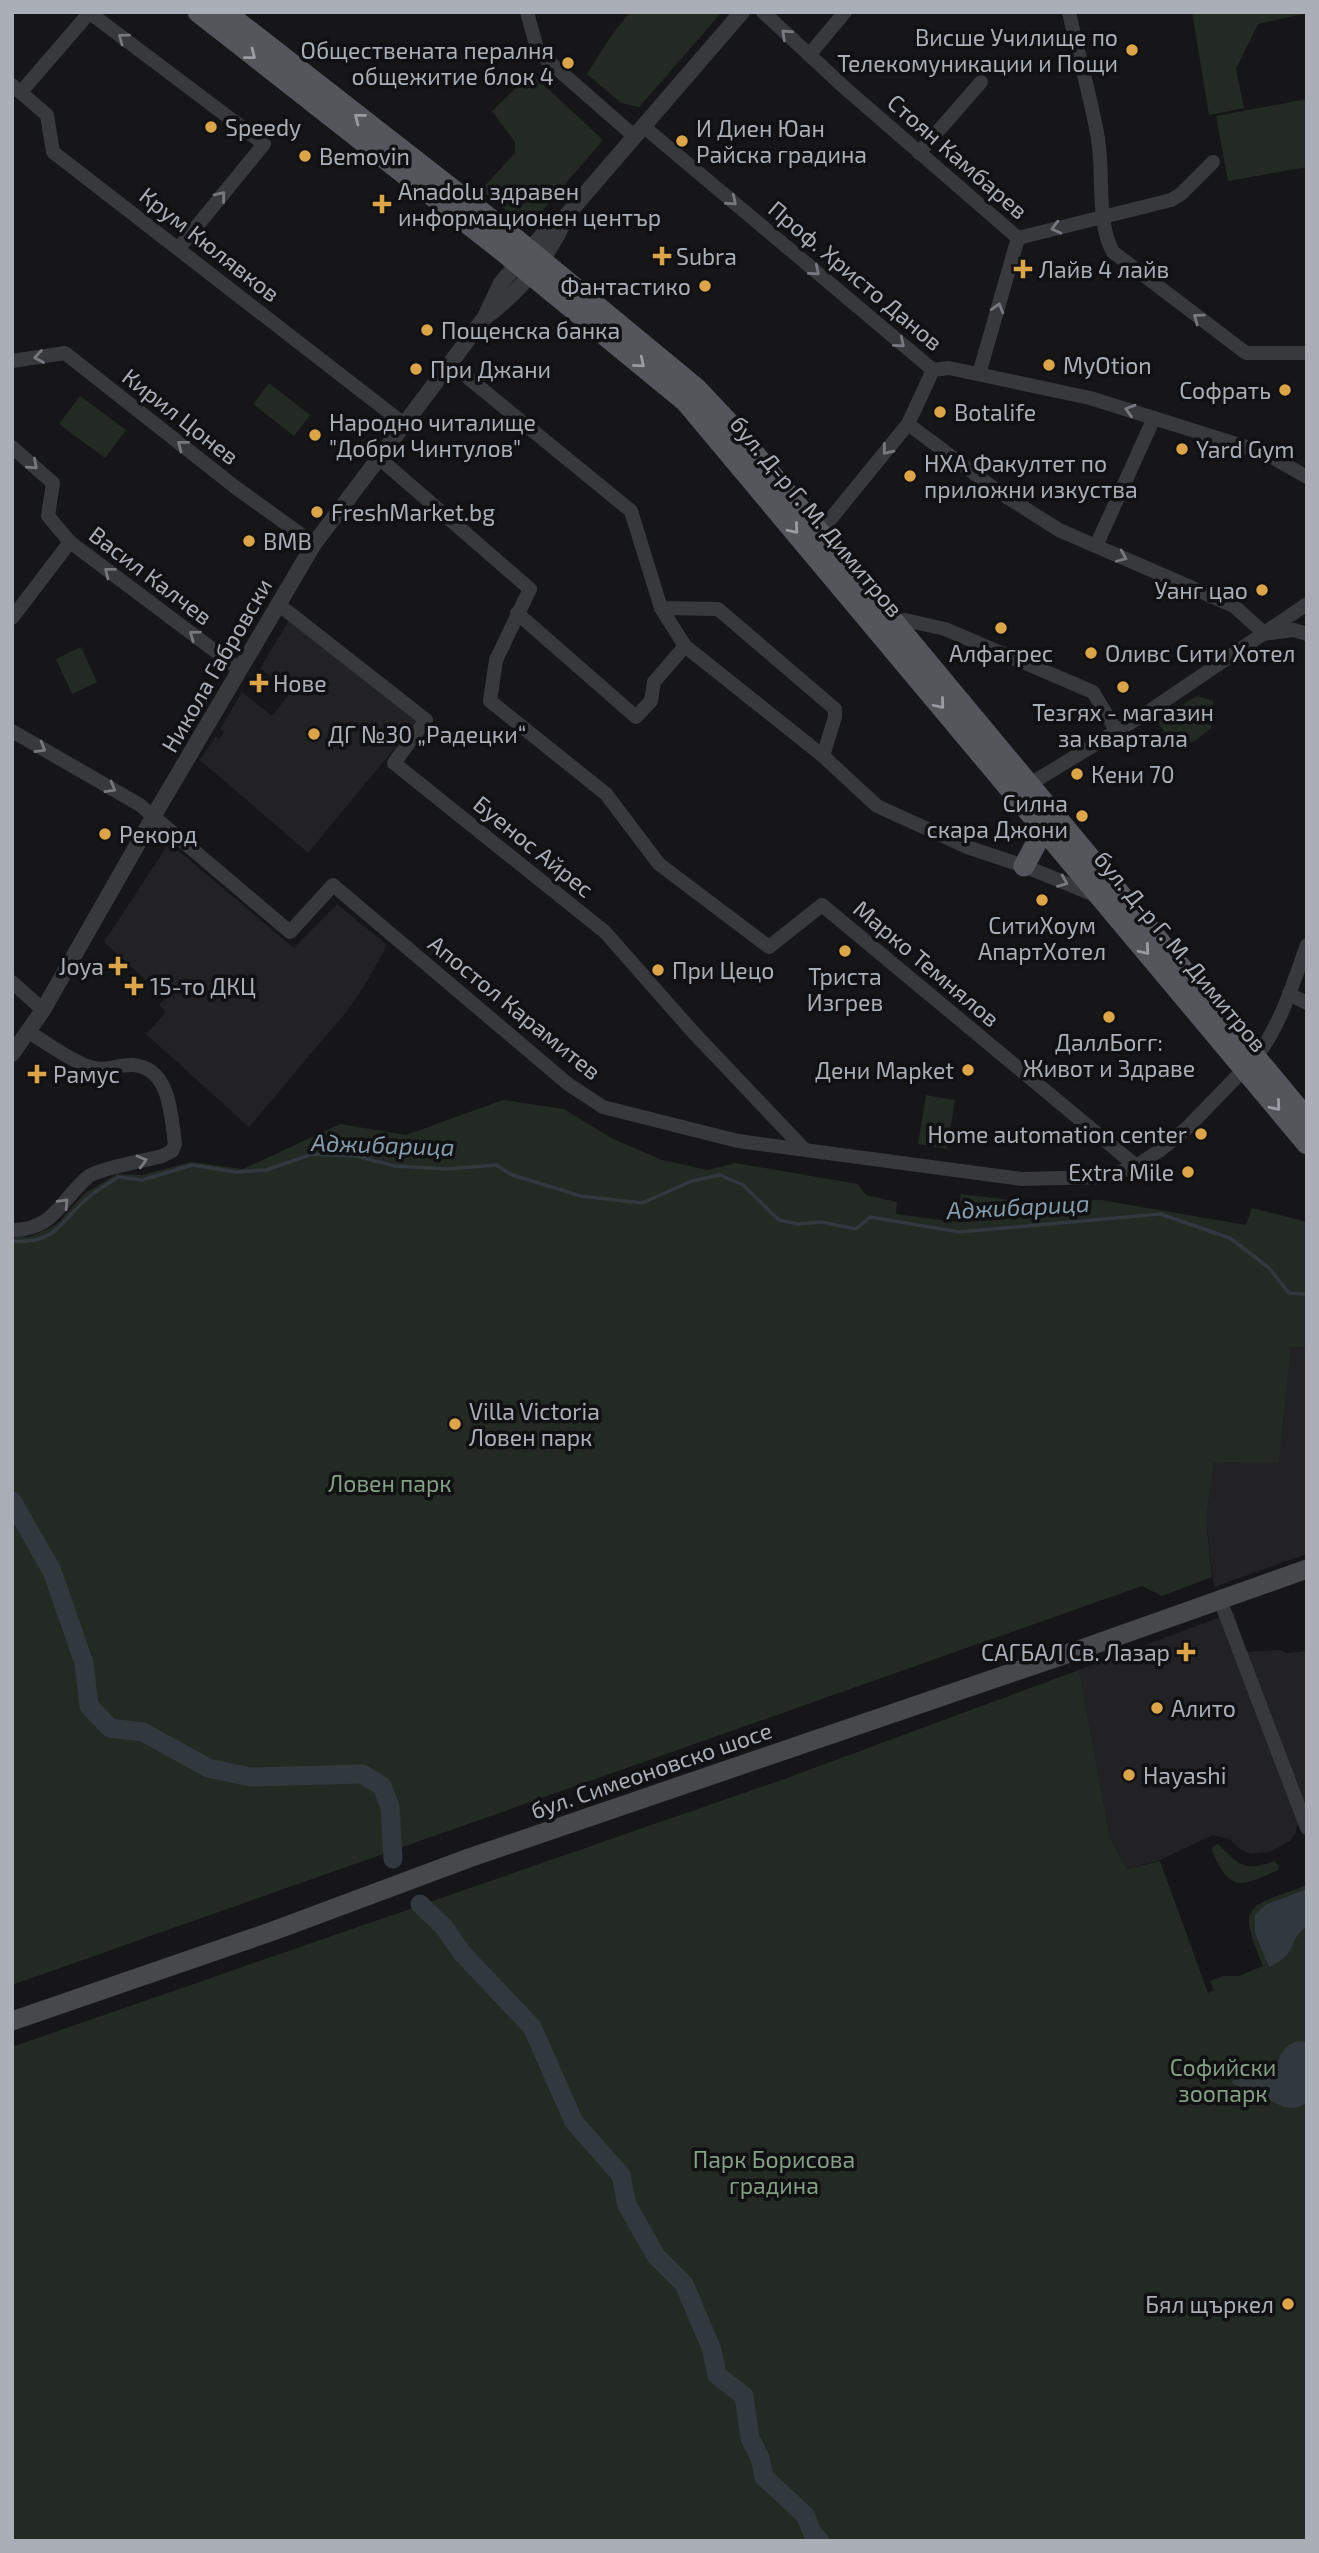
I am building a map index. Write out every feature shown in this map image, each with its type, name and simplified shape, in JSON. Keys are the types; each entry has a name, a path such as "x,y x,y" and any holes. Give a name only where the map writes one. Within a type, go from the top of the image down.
{"main road":[{"name":"бул. Д-р Г. М. Димитров","path":"198,12 696,387 1030,784 1251,1063 1307,1144"},
{"name":"бул. Д-р Г. М. Димитров","path":"225,12 529,262 686,402 1102,898 1251,1063 1307,1119"},
{"path":"1024,866 1044,829"},
{"name":"бул. Симеоновско шосе","path":"12,2021 273,1931 469,1858 1307,1569"}],"street":[{"name":"Проф. Христо Данов","path":"527,12 538,52 933,370 949,368 1090,398 1265,453 1307,477"},
{"name":"Никола Габровски","path":"12,1054 43,1010 153,816 314,544 485,317 510,298 529,262 556,241 566,216 742,12"},
{"name":"Стоян Камбарев","path":"763,12 1018,238 979,374"},
{"path":"809,55 845,12"},
{"path":"1069,12 1098,140 1104,218 1109,246 1113,252 1246,353 1307,354"},
{"path":"17,88 90,13 264,144 179,248"},
{"path":"919,153 981,82"},
{"name":"Крум Кюлявков","path":"17,88 47,116 53,152 404,424"},
{"path":"1018,238 1171,200 1181,194 1213,162"},
{"name":"Кирил Цонев","path":"12,361 65,353 235,487 314,544"},
{"path":"450,363 631,511 661,608 685,646 822,756 877,806 967,847 1024,866 1102,898"},
{"path":"820,533 908,424 933,370"},
{"path":"1096,546 1154,418"},
{"path":"908,424 999,492 1059,530 1234,606 1265,634"},
{"name":"Васил Калчев","path":"12,447 53,484 48,516 70,542 239,669"},
{"name":"Марко Темнялов","path":"379,458 530,589 496,660 490,701 606,794 659,864 769,947 822,905 1136,1166"},
{"name":"Васил Калчев","path":"13,616 70,542"},
{"name":"Буенос Айрес","path":"278,604 426,720 394,763 605,932 804,1149"},
{"path":"1030,784 1117,732 1307,604"},
{"path":"661,608 718,609 835,709 835,717 822,756"},
{"path":"517,613 636,717 651,701 654,682 685,646"},
{"path":"898,626 905,620 945,629 1093,692 1117,732"},
{"path":"1265,634 1294,629 1307,634"},
{"name":"Апостол Карамитев","path":"12,731 140,805 290,932 333,885 568,1084 603,1107 738,1141 1022,1179 1104,1177 1136,1166 1187,1128 1251,1063 1271,1033 1307,945"},
{"path":"12,982 43,1010"},
{"path":"1289,994 1307,1003"},
{"path":"12,1230 28,1230 47,1221 91,1174 162,1156 172,1151 175,1144 168,1092 147,1069 134,1065 103,1070 88,1066 28,1032"},
{"path":"1220,1600 1307,1828"}],"shaded area":[{"name":"ДГ №30 „Радецки“","path":"290,619 419,719 308,853 200,760 215,737 219,739 224,732 220,729 242,692 272,716 291,692 260,668"},
{"path":"169,843 294,948 337,904 387,945 347,1011 249,1127 146,1034 166,1012 159,1005 170,993 160,984 156,989 104,942"},
{"path":"1291,1346 1307,1347 1307,1554 1214,1587 1206,1519 1214,1462 1279,1463"},
{"path":"1234,1612 1245,1652 1307,1651 1307,1817 1299,1816 1296,1832 1290,1841 1270,1852 1251,1854 1240,1849 1230,1839 1213,1835 1160,1860 1127,1869 1110,1838 1079,1670"},
{"path":"1307,1889 1307,1926 1285,1957 1269,1967 1255,1933 1255,1915 1265,1905"},
{"path":"1298,2041 1307,2042 1307,2102 1304,2104 1296,2108 1284,2107 1232,2083 1236,2075 1265,2079 1271,2075 1288,2046"}],"green space":[{"path":"630,12 722,12 639,107 621,103 587,74"},
{"path":"1192,12 1307,13 1258,24 1236,69 1244,108 1209,115"},
{"path":"531,73 603,140 536,218 521,222 481,190 515,153 515,142 492,111"},
{"path":"1307,99 1307,167 1228,181 1216,116"},
{"path":"269,383 310,415 294,436 253,404"},
{"path":"80,396 126,430 105,458 59,424"},
{"path":"81,647 97,682 72,694 56,659"},
{"path":"1197,696 1213,701 1211,728 1195,741 1175,747 1157,721"},
{"path":"926,1095 955,1100 947,1149 918,1144"},
{"name":"Ловен парк","path":"503,1100 564,1109 611,1138 662,1160 708,1170 735,1163 858,1184 866,1195 897,1202 896,1214 956,1222 961,1194 1020,1201 1101,1200 1246,1225 1252,1208 1307,1222 1307,1347 1291,1347 1279,1463 1214,1462 1206,1519 1212,1577 1162,1596 1142,1586 12,1985 12,1236 30,1237 56,1225 84,1194 117,1174 142,1175 191,1162 243,1169 340,1124 406,1135"},
{"name":"Парк Борисова градина","path":"1079,1670 1110,1838 1127,1869 1160,1861 1208,1993 1214,1990 1210,1981 1223,1976 1239,1976 1263,1966 1250,1929 1249,1918 1252,1910 1271,1898 1307,1885 1307,2541 12,2541 12,2047 787,1778"},
{"path":"1218,1844 1242,1864 1255,1866 1274,1861 1279,1866 1278,1870 1245,1883 1231,1880 1212,1851 1212,1847"}],"waterway":[{"name":"Аджибарица","path":"12,1241 40,1239 49,1235 90,1196 118,1177 142,1180 192,1165 236,1172 266,1170 312,1154 356,1156 395,1166 446,1169 496,1165 512,1175 581,1196 642,1203 692,1181 720,1175 743,1185 779,1220 798,1224 821,1222 856,1229 870,1217 959,1232 1160,1214 1230,1238 1269,1268 1289,1293 1307,1294"},
{"path":"12,1501 52,1571 84,1663 89,1706 110,1728 143,1732 208,1768 250,1777 362,1774 382,1786 390,1807 393,1859"},
{"path":"420,1904 444,1927 462,1953 532,2027 574,2122 621,2175 627,2205 656,2256 684,2284 712,2350 717,2375 744,2396 750,2438 760,2458 764,2477 805,2515 812,2532 820,2541"}],"place":[{"name":"Висше Училище по Телекомуникации и Пощи","path":"1132,50"},
{"name":"Обществената пералня общежитие блок 4","path":"568,63"},
{"name":"Speedy","path":"211,127"},
{"name":"И Диен Юан Райска градина","path":"682,141"},
{"name":"Bemovin","path":"305,156"},
{"name":"Anadolu здравен информационен център","path":"382,204"},
{"name":"Subra","path":"662,256"},
{"name":"Лайв 4 лайв","path":"1023,269"},
{"name":"Фантастико","path":"705,286"},
{"name":"Пощенска банка","path":"427,330"},
{"name":"MyOtion","path":"1049,365"},
{"name":"При Джани","path":"416,369"},
{"name":"Софрать","path":"1285,390"},
{"name":"Botalife","path":"940,412"},
{"name":"Народно читалище \"Добри Чинтулов\"","path":"315,435"},
{"name":"Yard Gym","path":"1182,449"},
{"name":"НХА Факултет по приложни изкуства","path":"910,476"},
{"name":"FreshMarket.bg","path":"317,512"},
{"name":"BMB","path":"249,541"},
{"name":"Уанг цао","path":"1262,590"},
{"name":"Алфагрес","path":"1001,628"},
{"name":"Оливс Сити Хотел","path":"1091,653"},
{"name":"Нове","path":"259,683"},
{"name":"Тезгях - магазин за квартала","path":"1123,687"},
{"name":"ДГ №30 „Радецки“","path":"314,734"},
{"name":"Кени 70","path":"1077,774"},
{"name":"Силна скара Джони","path":"1082,816"},
{"name":"Рекорд","path":"105,834"},
{"name":"СитиХоум АпартХотел","path":"1042,900"},
{"name":"Триста Изгрев","path":"845,951"},
{"name":"Joya","path":"118,966"},
{"name":"При Цецо","path":"658,970"},
{"name":"15-то ДКЦ","path":"134,986"},
{"name":"ДаллБогг: Живот и Здраве","path":"1109,1017"},
{"name":"Дени Mapket","path":"968,1070"},
{"name":"Рамус","path":"37,1074"},
{"name":"Home automation center","path":"1201,1134"},
{"name":"Extra Mile","path":"1188,1172"},
{"name":"Villa Victoria Ловен парк","path":"455,1424"},
{"name":"САГБАЛ Св. Лазар","path":"1186,1652"},
{"name":"Алито","path":"1157,1708"},
{"name":"Hayashi","path":"1129,1775"},
{"name":"Бял щъркел","path":"1288,2304"}],"park label":[{"name":"Софийски зоопарк","path":"1223,2080"}]}
